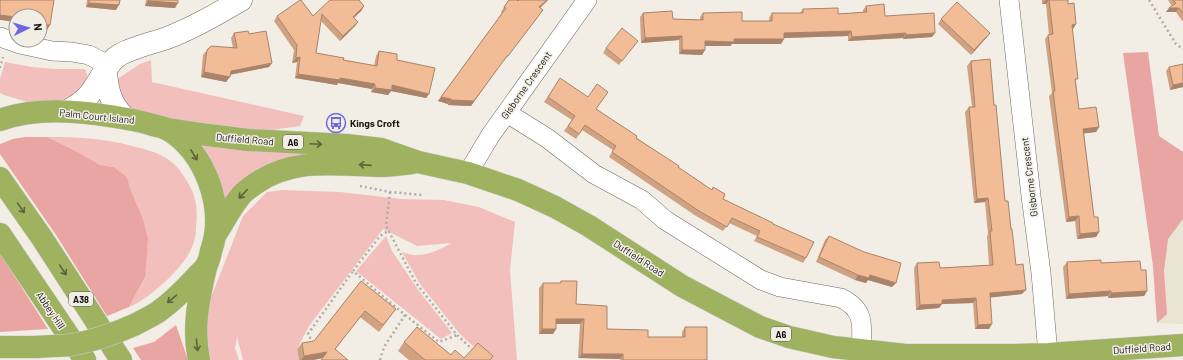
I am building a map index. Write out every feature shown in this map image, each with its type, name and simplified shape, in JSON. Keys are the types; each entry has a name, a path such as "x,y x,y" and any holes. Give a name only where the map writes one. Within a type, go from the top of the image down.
{"highway":[{"path":"0,103 32,113"},
{"name":"Palm Court Island","path":"0,120 17,115 67,111 124,117 166,129 182,140 192,150 210,184 215,200 216,234 206,265 189,284 158,312 134,325 111,335 70,345 0,347"},
{"name":"Duffield Road","path":"166,129 248,140 346,145 381,149 418,162 468,173 518,190 555,207 589,226 682,286 760,327 789,337 833,347 861,351 905,354 1016,355 1183,345"},
{"name":"Duffield Road","path":"216,234 240,197 249,188 266,176 300,165 338,164 381,166 418,162"},
{"name":"A38","path":"0,178 42,238 121,360"},
{"name":"Abbey Hill","path":"0,234 85,360"},
{"path":"199,360 196,334 196,316 206,265"}],"street":[{"path":"67,111 79,104 89,95 107,68 118,56 168,38 197,25 241,0"},
{"name":"Gisborne Crescent","path":"468,173 490,136 587,0"},
{"name":"Gisborne Crescent","path":"1009,0 1041,273 1048,354"},
{"path":"0,37 34,48 90,55 107,68"},
{"path":"107,68 107,85 110,96 113,104 124,117"},
{"path":"507,113 547,138 594,174 642,200 665,220 761,280 780,287 841,298 850,302 860,315 862,334 861,351"}],"path":[{"path":"1149,0 1176,44 1183,49"},
{"path":"354,185 390,192 423,196"},
{"path":"390,192 386,226 388,231 416,283 457,336 474,350"},
{"path":"314,344 308,334 380,236 388,231"},
{"path":"353,271 405,315 440,342 457,336"},
{"path":"380,360 384,347 405,315"}],"shaded area":[{"path":"1148,52 1159,136 1183,152 1183,219 1168,239 1164,271 1167,314 1157,323 1153,266 1123,53"},
{"path":"151,60 152,82 304,116 300,126 258,132 181,122 145,113 125,106 119,97 117,79 140,64"},
{"path":"5,62 32,67 85,69 88,83 65,101 27,102 0,93 0,79"},
{"path":"25,137 47,137 100,165 114,167 127,177 131,191 142,216 148,239 145,277 129,307 107,316 56,235 0,154 0,144 13,139"},
{"path":"47,137 100,140 142,148 169,160 178,168 189,184 194,195 197,220 193,245 182,264 174,273 156,290 137,303 129,307 145,277 142,216 131,191 127,177 114,167 100,165"},
{"path":"204,145 249,150 315,154 225,203 201,151"},
{"path":"283,190 340,192 401,199 444,200 479,207 515,222 510,270 517,360 488,360 460,334 420,284 402,252 419,255 439,250 451,243 417,246 383,229 309,326 297,349 299,360 243,360 237,337 235,348 239,360 211,360 205,343 206,310 243,216 267,192"},
{"path":"1183,213 1183,324 1157,323 1153,266 1159,237"},
{"path":"386,236 392,251 419,291 452,333 441,339 356,271"},
{"path":"0,253 48,329 0,332"},
{"path":"176,325 188,360 141,360 133,348 154,342"}],"building":[{"path":"0,0 54,0 50,25 48,25 48,8 8,8 8,16 0,15"},
{"path":"89,0 120,0 119,5 89,3"},
{"path":"178,0 178,3 148,1"},
{"path":"300,0 313,16 330,0 359,0 364,6 353,17 358,22 343,36 322,14 316,53 344,58 343,60 377,66 379,51 397,54 397,60 435,68 429,94 392,85 392,90 375,88 375,84 340,78 340,80 298,74 300,57 296,58 297,45 277,16"},
{"path":"509,0 547,0 539,7 543,10 474,101 451,100 441,97 506,8 504,7"},
{"path":"1049,0 1068,0 1068,4 1074,3 1076,24 1072,25 1078,79 1075,79 1079,109 1096,107 1099,127 1083,129 1094,217 1098,217 1099,232 1080,234 1079,216 1069,217 1053,91 1055,91 1048,35 1053,34"},
{"path":"1173,0 1183,0 1183,13 1179,8 1169,8 1176,3"},
{"path":"957,2 990,33 974,50 941,19"},
{"path":"884,4 885,16 934,13 935,33 906,35 906,33 852,37 851,31 784,33 784,39 734,39 734,42 705,41 705,50 682,50 682,36 645,38 643,13 672,11 673,19 703,20 703,13 742,12 742,21 772,21 772,13 803,13 803,9 838,8 838,14 867,12 866,6"},
{"path":"622,28 638,41 622,61 606,48"},
{"path":"248,31 249,34 266,31 272,63 231,71 230,77 204,72 207,50 211,46 237,48 234,33"},
{"path":"990,59 1005,201 1008,201 1016,265 1023,264 1026,290 990,293 992,324 978,325 976,298 942,300 942,304 920,305 917,263 939,262 940,268 993,265 990,231 992,231 988,198 977,199 969,107 975,107 971,61"},
{"path":"1183,64 1183,83 1173,85 1169,67"},
{"path":"560,78 588,97 597,84 608,92 596,109 637,136 636,138 712,190 713,187 725,194 723,199 773,224 814,242 806,258 757,237 760,231 732,218 727,227 699,211 612,152 616,146 585,125 579,134 568,126 575,116 548,97"},
{"path":"829,236 864,252 901,263 896,283 870,275 869,278 858,275 819,257"},
{"path":"1101,260 1101,263 1140,261 1141,270 1146,270 1147,291 1111,293 1111,291 1069,294 1067,262"},
{"path":"361,281 396,309 383,325 365,311 335,349 348,360 321,360 327,352 304,356 302,343 314,341"},
{"path":"561,281 577,281 576,304 607,306 607,329 648,330 648,337 685,337 685,327 707,327 707,360 623,360 623,354 582,354 584,319 556,319 556,329 542,329 543,283 561,283"},
{"path":"417,327 451,355 455,350 464,358 478,343 493,356 490,360 425,360 404,342"}],"place":[{"name":"Kings Croft","path":"336,123"}]}
